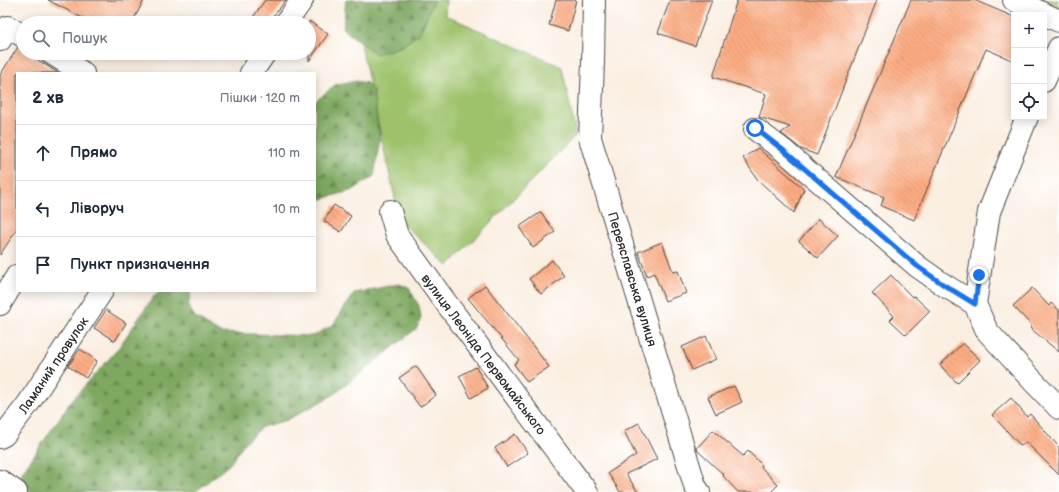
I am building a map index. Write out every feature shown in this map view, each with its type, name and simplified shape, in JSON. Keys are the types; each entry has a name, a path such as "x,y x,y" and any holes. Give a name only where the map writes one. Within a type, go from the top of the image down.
{"street":[{"path":"291,16 302,0"},
{"name":"Переяславська вулиця","path":"594,0 594,63 590,138 692,490"},
{"path":"1014,0 1059,21"},
{"path":"0,40 8,27 16,32"},
{"path":"1047,74 1059,48"},
{"path":"62,60 81,72"},
{"path":"252,72 260,60"},
{"path":"1026,120 989,212 975,304 987,331 1032,381 1059,408"},
{"path":"755,128 783,150 917,266 975,304"},
{"name":"вулиця Леоніда Первомайського","path":"390,211 397,235 587,492"},
{"path":"0,304 16,278"},
{"name":"Ламаний провулок","path":"0,436 4,435 28,404 101,292"},
{"path":"0,481 16,492"}],"green space":[{"path":"346,0 434,0 420,33 401,47 376,54 343,29"},
{"path":"351,0 446,0 445,15 562,67 576,135 448,266 400,221"},
{"path":"1014,0 1059,0 1059,21 1047,15 1047,12 1040,12"},
{"path":"356,81 367,83 373,91 380,138 374,176 353,190 316,201 316,101 335,85"},
{"path":"399,284 409,288 419,306 421,317 417,328 333,395 287,420 262,427 244,443 230,464 195,492 32,492 21,485 21,474 72,400 117,350 158,292 191,292 188,306 195,317 220,333 313,336 333,325 354,293"}],"building":[{"path":"48,0 144,0 136,16 79,16"},
{"path":"265,0 286,0 273,16 254,16"},
{"path":"556,0 576,0 568,31 549,25"},
{"path":"670,0 712,0 695,46 658,33"},
{"path":"737,0 877,0 817,155 801,149 781,133 790,127 759,117 766,94 713,77"},
{"path":"911,0 974,0 1011,16 1011,60 986,49 914,220 881,206 884,197 836,177"},
{"path":"316,26 328,34 316,51"},
{"path":"16,50 16,60 38,60 56,72 16,72 16,231 0,255 0,75"},
{"path":"758,148 804,189 794,213 758,180 743,158"},
{"path":"334,205 351,216 341,232 324,221"},
{"path":"541,212 555,232 533,248 519,227"},
{"path":"818,218 838,236 818,258 799,241"},
{"path":"662,242 673,272 678,271 686,293 665,301 654,273 647,276 638,252"},
{"path":"552,260 564,276 541,294 529,279"},
{"path":"891,275 912,297 914,296 930,311 906,335 890,320 894,316 872,293"},
{"path":"485,285 549,367 527,382 514,364 519,360 468,298"},
{"path":"1032,288 1049,306 1051,303 1059,310 1059,352 1030,328 1032,326 1013,306"},
{"path":"106,310 126,323 115,341 94,328"},
{"path":"706,336 716,359 692,370 682,347"},
{"path":"963,343 980,360 957,383 940,365"},
{"path":"80,349 97,361 86,378 68,366"},
{"path":"416,366 436,395 420,407 399,378"},
{"path":"476,367 488,388 471,398 459,376"},
{"path":"734,386 742,402 716,414 708,397"},
{"path":"1011,398 1027,417 1030,414 1059,447 1059,475 1026,442 1021,446 992,415"},
{"path":"639,423 657,459 626,474 638,492 620,492 608,473 636,455 624,431"},
{"path":"713,430 743,456 748,451 762,465 761,467 778,485 771,492 738,492 723,476 724,475 698,451 697,448"},
{"path":"515,434 528,453 507,467 495,448"}],"route":[{"path":"755,128 783,150 917,266 975,304 979,275"}]}
